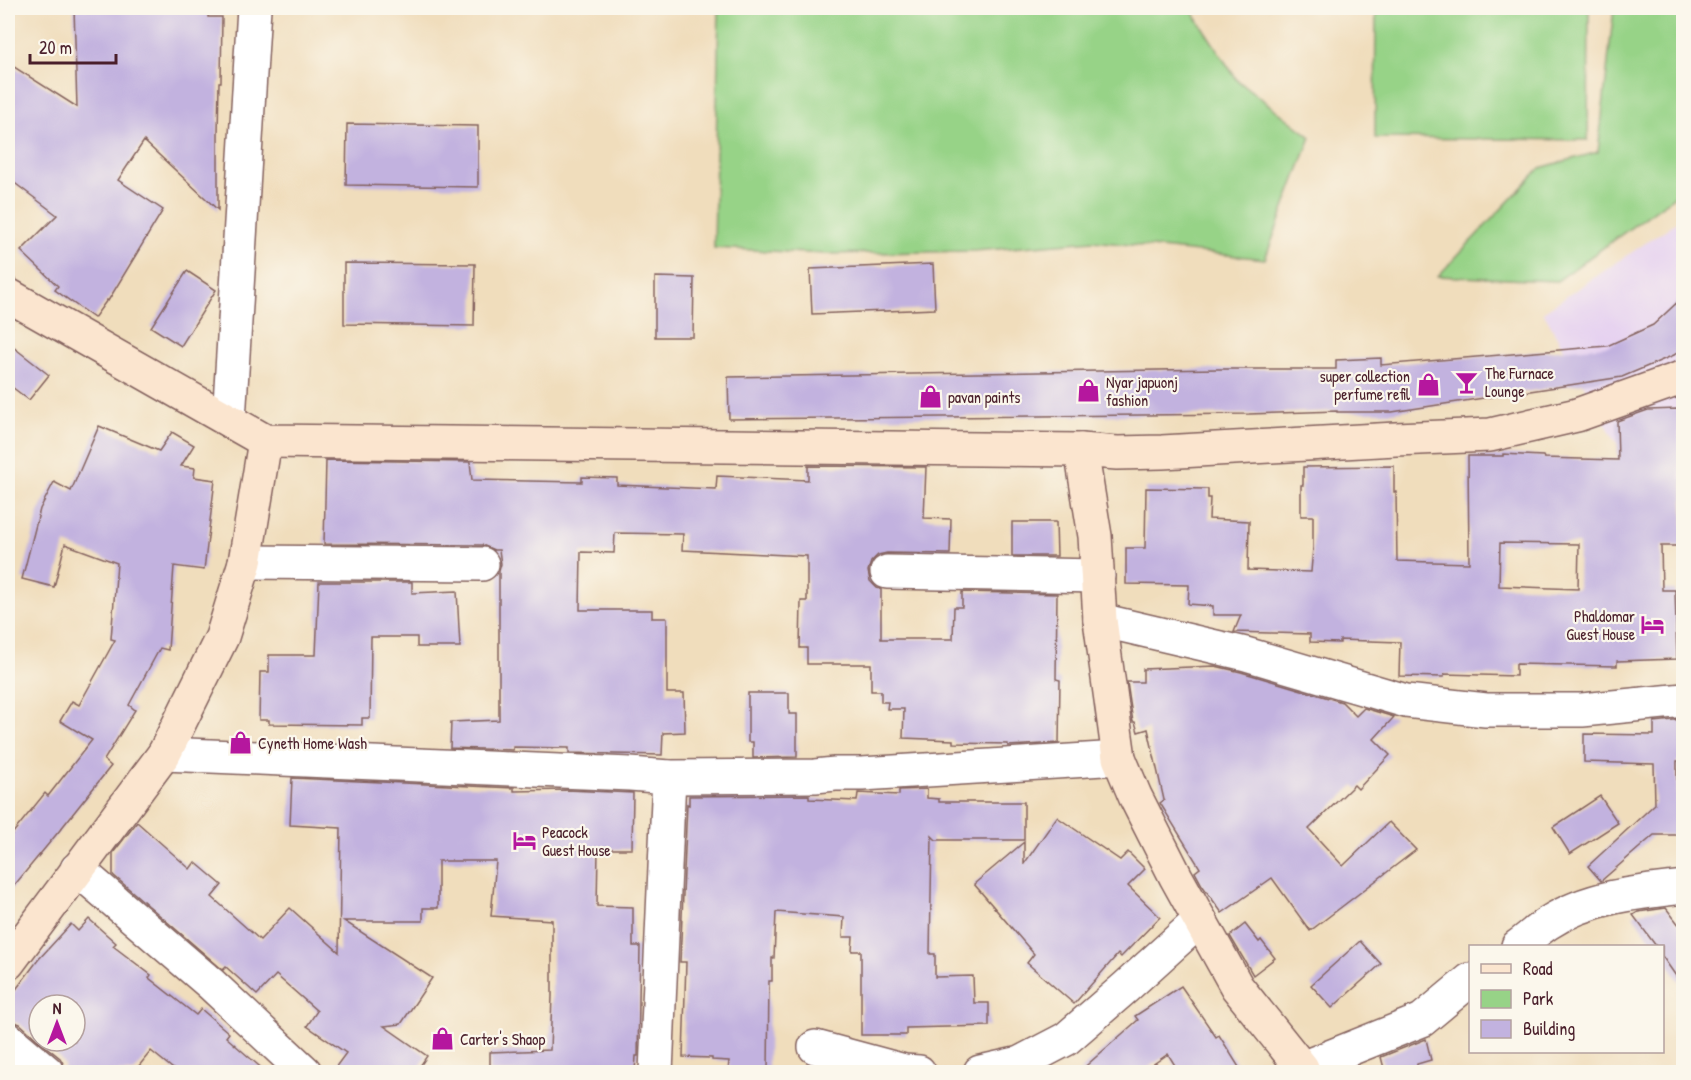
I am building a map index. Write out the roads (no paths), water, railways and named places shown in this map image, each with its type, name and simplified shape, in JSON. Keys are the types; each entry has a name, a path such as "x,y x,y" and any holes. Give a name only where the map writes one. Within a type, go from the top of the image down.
{"street":[{"path":"229,420 254,8"},
{"path":"8,295 265,441 1162,452 1490,435 1577,415 1683,377"},
{"path":"8,963 164,754 222,637 245,561 265,441"},
{"path":"1081,450 1095,536 1101,620 1119,758 1135,796 1237,987 1302,1070 1422,1020 1469,981"},
{"path":"245,561 482,564"},
{"path":"886,572 1098,576"},
{"path":"1101,620 1246,654 1406,701 1486,710 1582,710 1683,700"},
{"path":"164,754 669,777 815,776 1119,758"},
{"path":"656,1072 669,777"},
{"path":"77,868 211,984 305,1072"},
{"path":"1519,945 1547,923 1576,908 1633,892 1683,887"},
{"path":"980,1072 1020,1063 1066,1039 1200,920"},
{"path":"8,1039 47,1072"},
{"path":"815,1047 904,1071 919,1072"}],"place":[{"name":"The Furnace Lounge","path":"1467,382"},
{"name":"super collection perfume refil","path":"1428,385"},
{"name":"Nyar japuonj fashion","path":"1088,391"},
{"name":"pavan paints","path":"930,397"},
{"name":"Phaldomar Guest House","path":"1653,625"},
{"name":"Cyneth Home Wash","path":"240,743"},
{"name":"Peacock Guest House","path":"524,841"},
{"name":"Carter's Shaop","path":"442,1039"}]}
